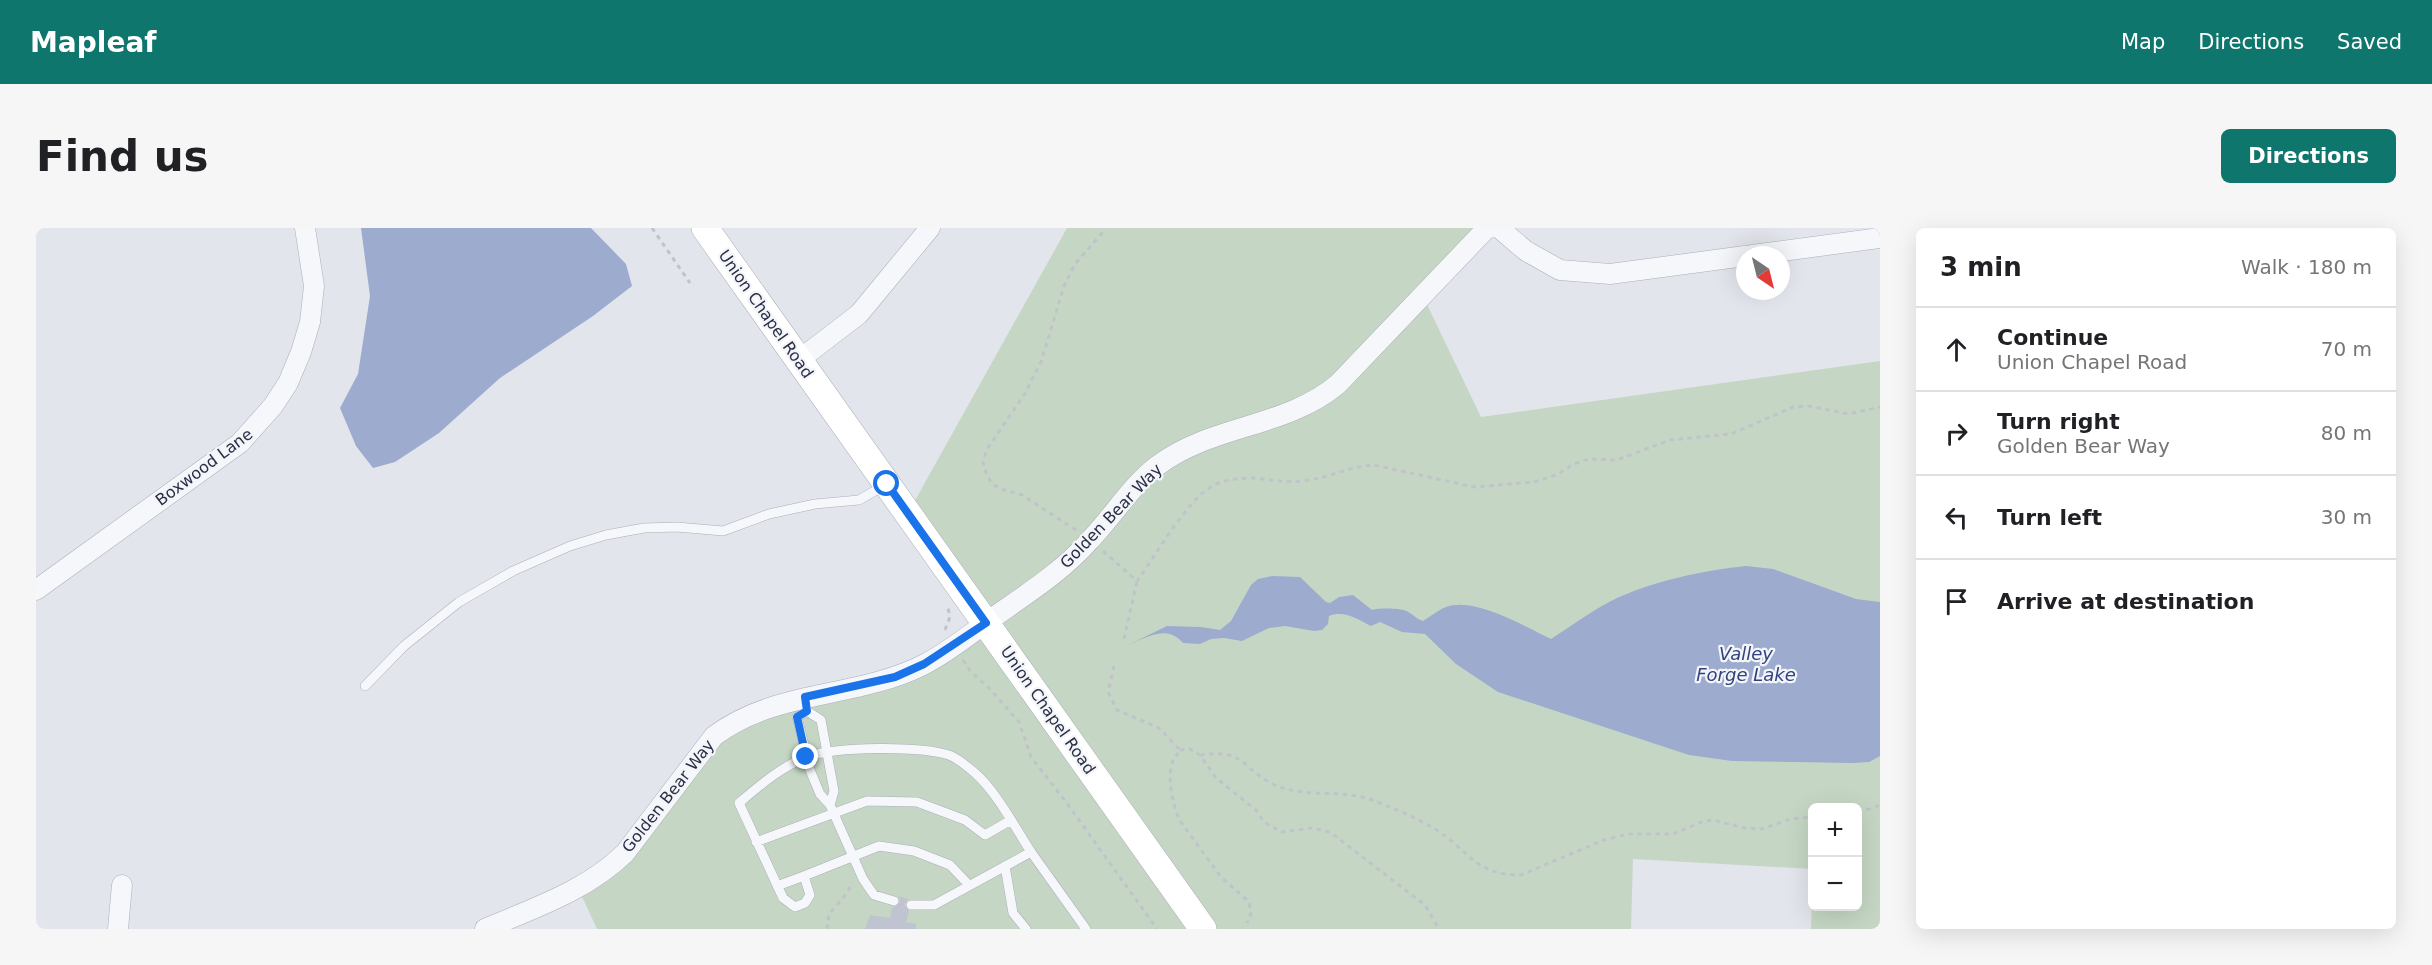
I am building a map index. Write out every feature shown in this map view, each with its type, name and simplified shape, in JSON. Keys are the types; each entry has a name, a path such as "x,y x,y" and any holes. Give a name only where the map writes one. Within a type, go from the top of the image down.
{"main road":[{"name":"Union Chapel Road","path":"705,228 1203,929"}],"street":[{"name":"Boxwood Lane","path":"36,590 240,443 273,406 288,383 302,352 310,322 314,286 305,228"},
{"path":"799,360 858,314 930,228"},
{"name":"Golden Bear Way","path":"485,929 565,895 610,867 625,853 714,736 732,723 753,712 806,704 895,677 924,664 986,623 1068,562 1157,466 1206,440 1314,403 1326,394 1487,228"},
{"path":"1499,228 1526,251 1560,270 1610,274 1736,257"},
{"path":"1790,250 1880,238"},
{"path":"118,929 122,885"}],"lane":[{"path":"365,686 404,646 459,602 513,571 570,546 606,535 644,528 677,527 723,531 770,514 816,504 859,500 887,484"},
{"path":"832,809 834,791 825,752 821,720 806,704 797,717 806,757 820,794 832,809 851,856 874,896 894,901"},
{"path":"804,876 810,895 805,903 795,907 783,898 739,802 764,781 806,757 825,752 903,748 950,755 977,774 1086,929"},
{"path":"756,842 832,809 867,801 917,802 965,820 985,835 1011,820"},
{"path":"777,886 879,846 914,851 950,865 969,885"},
{"path":"911,905 934,905 1031,852"},
{"path":"1005,866 1013,913 1026,929"}],"path":[{"path":"652,228 690,283"},
{"path":"1104,228 1075,264 1065,285 1041,362 1024,395 987,449 983,462 992,484 1000,489 1023,495 1090,540 1137,581"},
{"path":"1124,639 1137,581 1191,504 1212,486 1228,481 1251,478 1291,482 1313,480 1361,466 1374,465 1474,487 1534,482 1556,475 1588,459 1617,460 1670,440 1731,434 1793,407 1809,406 1848,414 1880,407"},
{"path":"945,603 950,617 943,633 971,672 988,687 1019,722 1031,757 1073,811 1157,929"},
{"path":"1114,666 1108,692 1117,710 1159,728 1180,750"},
{"path":"1180,750 1190,749 1200,755 1216,778 1256,810 1264,822 1282,832 1312,828 1330,832 1425,905 1439,929"},
{"path":"1180,750 1173,762 1171,775 1176,813 1221,877 1249,902 1251,913 1247,923"},
{"path":"1200,755 1230,754 1240,758 1265,779 1300,793 1356,795 1380,803 1436,830 1472,861 1494,872 1508,875 1521,874 1593,844 1628,834 1673,834 1704,821 1713,820 1745,828 1761,829 1791,819 1808,817"},
{"path":"1862,811 1880,806"},
{"path":"827,929 829,914 855,880"}],"green space":[{"path":"1067,228 1487,228 1422,294 1481,417 1880,361 1880,929 1811,929 1812,911 1862,911 1862,803 1808,803 1808,869 1633,859 1631,929 597,929 578,888 593,880 714,736 874,683 986,623 908,513"}],"water":[{"path":"361,228 591,228 626,264 632,286 593,316 500,378 439,433 395,462 373,468 356,446 340,408 358,374 370,296"},
{"name":"Valley Forge Lake","path":"1746,566 1773,569 1856,599 1880,602 1880,756 1869,762 1853,763 1732,761 1689,755 1498,692 1456,664 1425,634 1402,632 1380,622 1371,626 1356,618 1340,614 1329,616 1328,624 1322,630 1314,631 1285,626 1269,628 1242,641 1224,638 1211,639 1200,644 1183,643 1176,637 1162,633 1124,647 1167,626 1220,630 1231,621 1251,585 1258,579 1272,576 1300,577 1326,602 1330,603 1339,597 1353,595 1372,610 1403,610 1423,621 1446,607 1458,605 1485,609 1551,639 1603,605 1643,588 1694,574"}],"building":[{"path":"899,896 908,899 904,904 909,911 906,922 916,924 916,929 865,929 870,915 890,918 892,908 900,903"}],"route":[{"path":"806,757 797,717 807,711 805,697 895,677 924,664 986,623 887,484"}]}
